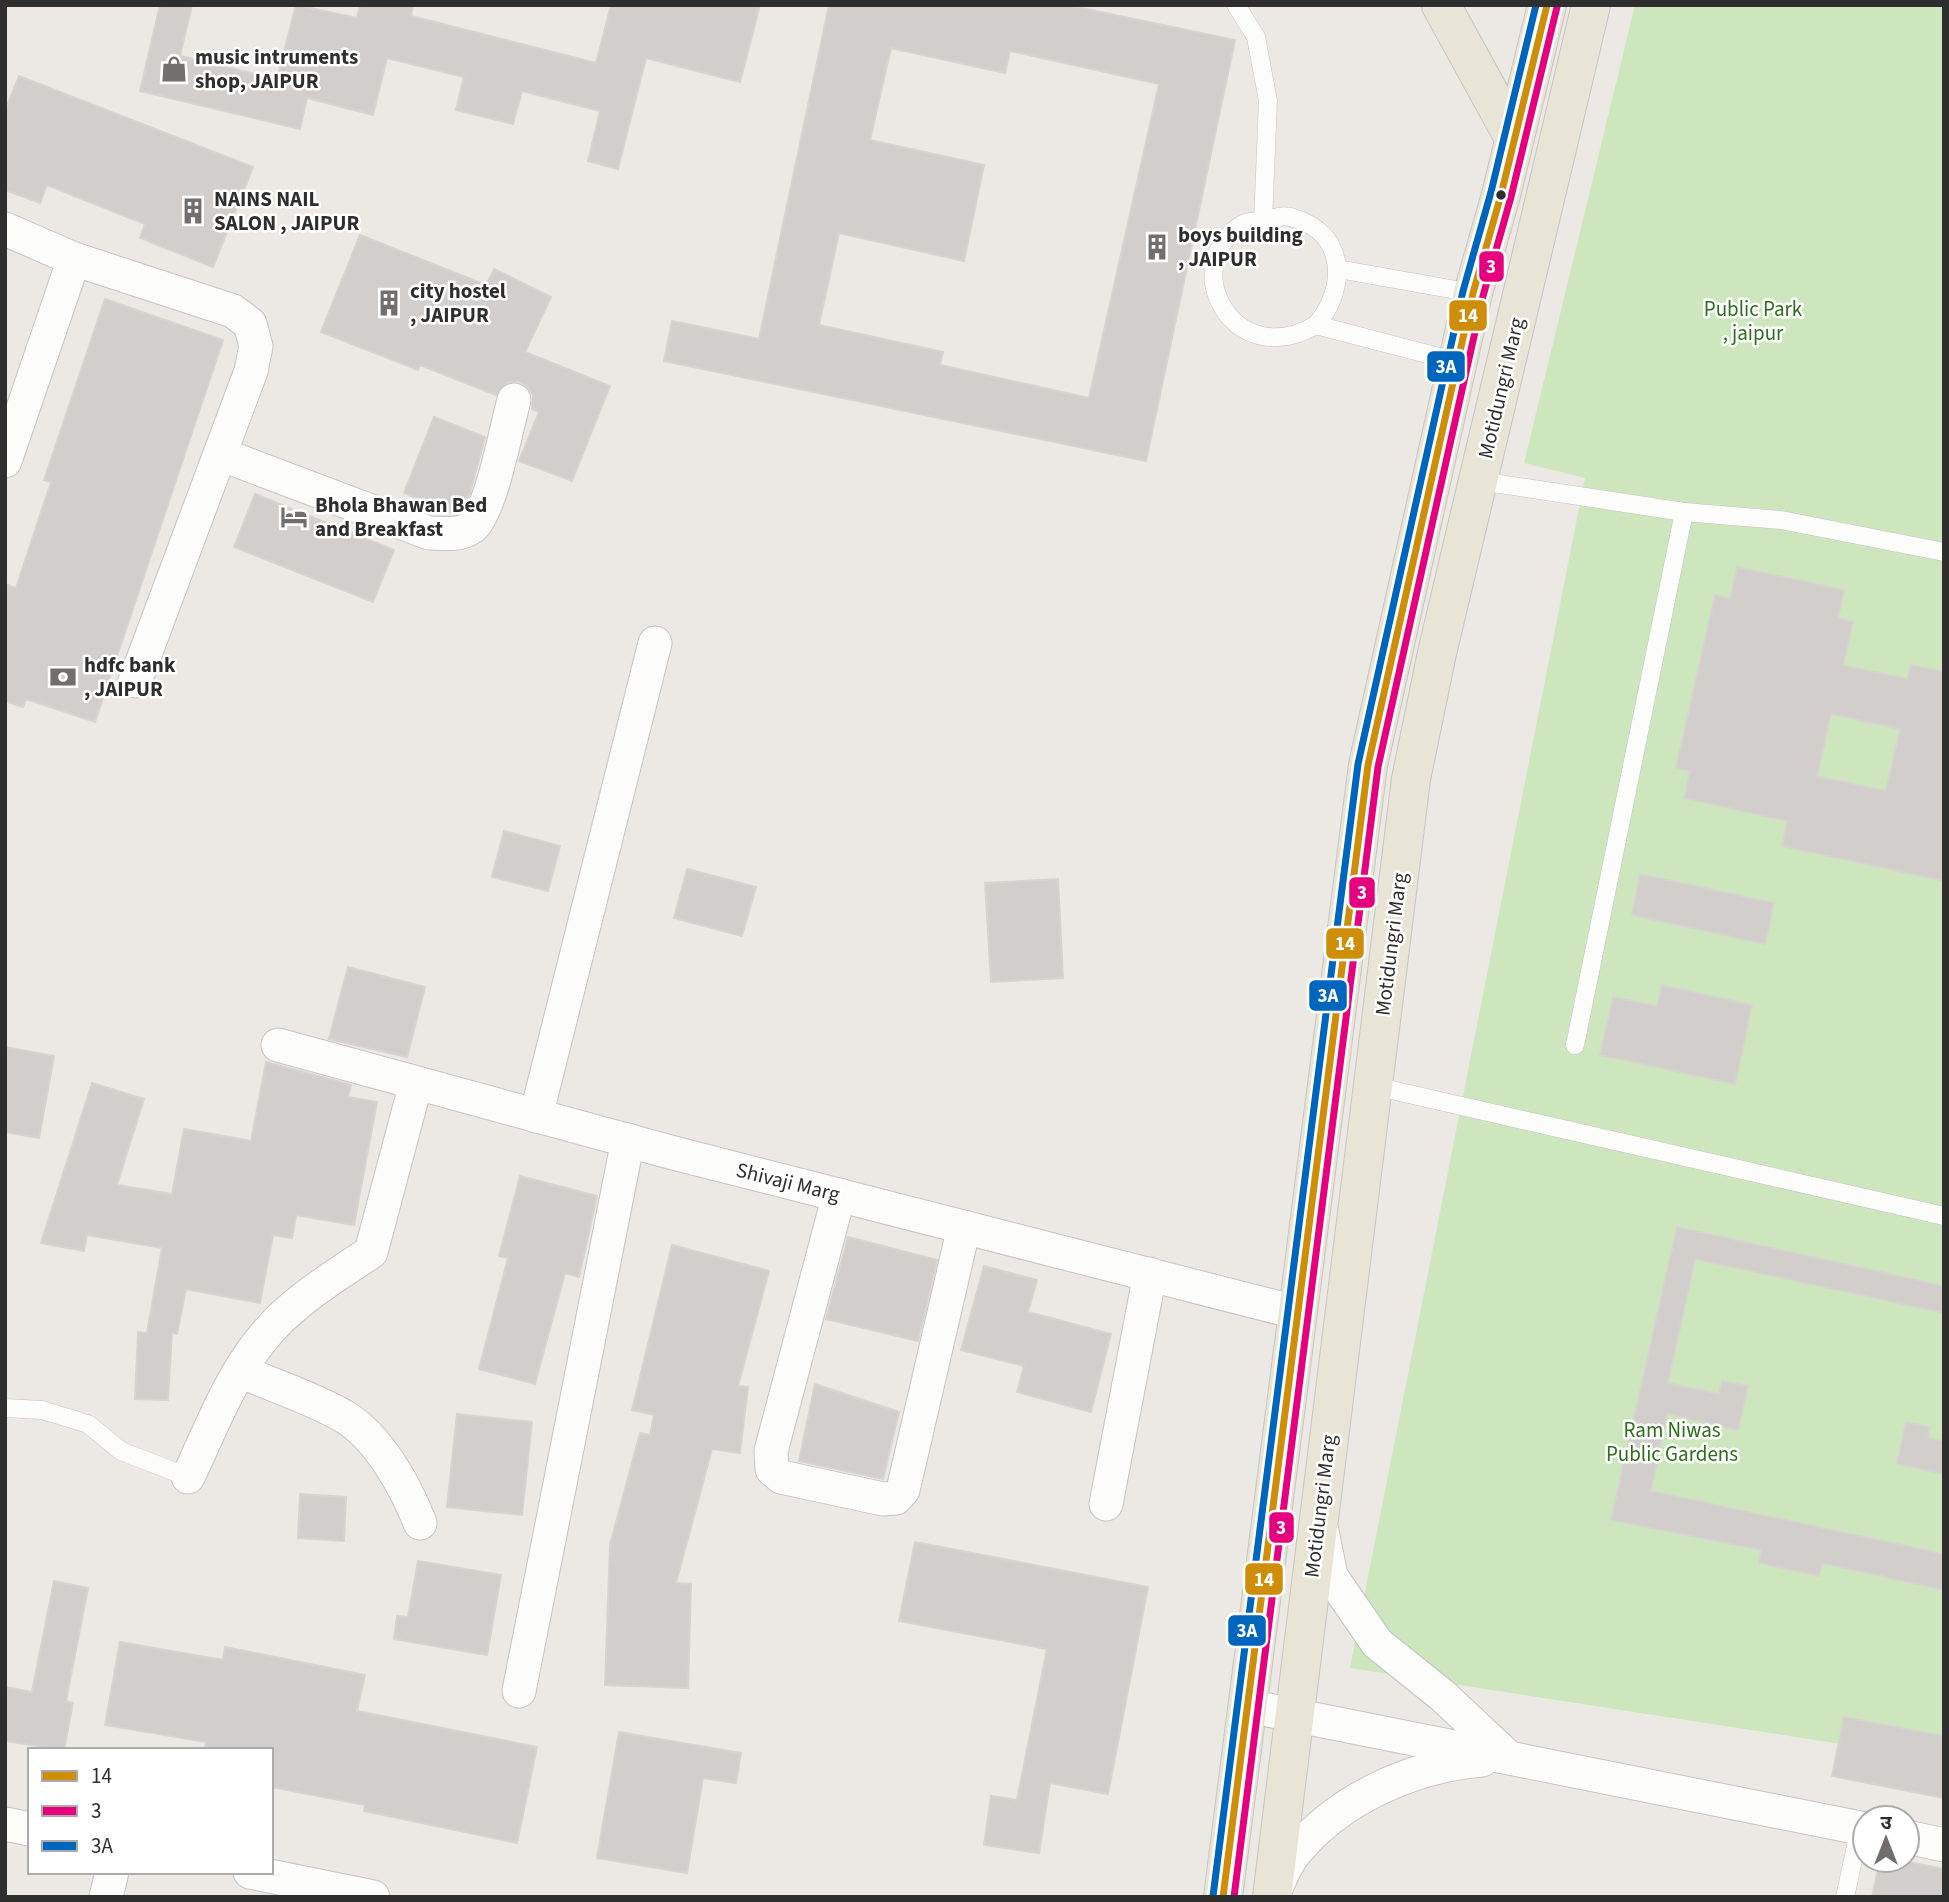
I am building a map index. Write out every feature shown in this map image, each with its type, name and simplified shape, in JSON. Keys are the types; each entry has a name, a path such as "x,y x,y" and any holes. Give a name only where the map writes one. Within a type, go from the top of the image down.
{"main road":[{"path":"1441,5 1514,138"},
{"path":"1223,1897 1368,765 1473,293 1547,5"},
{"name":"Motidungri Marg","path":"1272,1897 1411,779 1437,653 1591,5"}],"street":[{"path":"5,229 74,259 233,311 250,324 256,346 251,371 135,681"},
{"path":"5,461 74,259"},
{"path":"220,454 429,533 457,534 474,525 486,500 514,400"},
{"path":"536,1116 655,643"},
{"name":"Shivaji Marg","path":"278,1045 536,1116 1299,1312"},
{"path":"188,1477 240,1371 263,1337 320,1286 371,1252 416,1083"},
{"path":"519,1691 628,1140"},
{"path":"839,1195 771,1451 772,1469 781,1477 883,1499 896,1498 903,1490 964,1227"},
{"path":"1106,1504 1150,1275"},
{"path":"240,1371 346,1418 375,1446 406,1488 420,1523"},
{"path":"1319,1515 1331,1576 1377,1643 1443,1696 1508,1757"},
{"path":"1248,1706 1851,1827"},
{"path":"1272,1897 1292,1856 1315,1832 1388,1782 1447,1763 1508,1757"},
{"path":"5,1824 28,1829"},
{"path":"1921,1841 1944,1845"},
{"path":"106,1897 112,1874"},
{"path":"260,1874 373,1897"}],"lane":[{"path":"1237,5 1255,37 1268,101 1264,221"},
{"path":"1284,215 1303,221 1320,233 1332,248 1338,270 1334,300 1316,325 1298,335 1278,339 1257,336 1238,327 1224,312 1216,293 1213,273 1218,253 1229,236 1244,223 1284,215"},
{"path":"1338,270 1473,293"},
{"path":"1316,325 1458,362"},
{"path":"1480,481 1684,512 1781,520 1944,552"},
{"path":"1575,1045 1684,512"},
{"path":"1374,1086 1944,1216"},
{"path":"5,1408 42,1410 88,1424 121,1451 188,1477"},
{"path":"1845,1897 1851,1874"}],"green space":[{"name":"Ram Niwas Public Gardens","path":"1635,5 1944,5 1944,1760 1350,1668 1585,478 1524,463"}],"building":[{"path":"160,5 192,5 180,56 277,79 296,5 357,18 360,5 413,5 411,16 596,63 611,5 760,5 740,82 646,58 618,169 588,161 600,111 522,91 513,124 456,110 464,77 387,58 373,115 307,98 300,129 140,91"},
{"name":"boys building , JAIPUR","path":"829,5 1067,5 1235,40 1146,461 664,361 672,321 759,339","holes":["891,48 1005,73 1010,51 1159,84 1089,398 940,365 943,352 819,325 839,233 964,261 984,165 870,140"]},
{"path":"19,76 253,167 213,267 140,238 145,224 47,185 40,203 5,190 5,111"},
{"path":"360,235 486,285 494,269 551,297 525,352 610,386 572,481 519,461 539,412 532,409 533,395 527,386 518,381 508,382 496,395 420,365 418,370 321,332"},
{"path":"105,299 223,340 95,722 26,699 23,707 5,701 5,584 16,588 51,482 44,480"},
{"path":"434,417 485,437 470,493 460,512 456,514 404,493"},
{"path":"255,494 394,550 373,602 234,547"},
{"path":"1737,567 1844,590 1838,618 1853,622 1843,665 1907,679 1911,665 1944,672 1944,881 1782,846 1787,821 1684,798 1690,771 1676,768 1715,595 1730,599","holes":["1831,714 1900,729 1886,791 1817,776"]},
{"path":"504,831 560,846 548,891 492,877"},
{"path":"687,869 756,887 742,936 674,918"},
{"path":"1640,874 1774,903 1765,944 1632,915"},
{"path":"1058,879 1063,978 991,982 985,883"},
{"path":"348,967 425,987 407,1057 329,1039"},
{"path":"1662,985 1752,1005 1735,1084 1600,1055 1613,997 1657,1006"},
{"path":"5,1047 54,1056 39,1138 5,1132"},
{"path":"266,1062 351,1085 348,1097 377,1102 354,1225 296,1215 292,1238 273,1235 260,1303 186,1289 177,1334 172,1333 168,1400 135,1399 138,1332 147,1333 162,1248 87,1235 84,1251 41,1243 92,1083 144,1099 117,1185 172,1194 184,1129 251,1141"},
{"path":"520,1176 597,1196 579,1277 565,1273 535,1384 479,1369 508,1258 499,1256"},
{"path":"1677,1227 1944,1286 1944,1313 1695,1259 1668,1383 1719,1394 1722,1381 1748,1386 1738,1430 1667,1414 1651,1491 1944,1554 1944,1590 1822,1563 1819,1576 1759,1563 1761,1550 1611,1520"},
{"path":"848,1237 937,1260 918,1341 826,1319"},
{"path":"672,1245 769,1271 738,1386 748,1387 740,1453 712,1449 676,1583 691,1584 688,1688 605,1685 610,1545 640,1433 650,1435 654,1415 632,1410"},
{"path":"984,1266 1037,1280 1028,1312 1111,1334 1091,1412 1017,1392 1024,1366 961,1350"},
{"path":"815,1384 899,1412 883,1479 799,1461"},
{"path":"457,1414 532,1422 522,1515 447,1507"},
{"path":"1906,1422 1930,1427 1928,1438 1944,1441 1944,1474 1897,1464"},
{"path":"300,1494 346,1497 344,1541 298,1538"},
{"path":"915,1542 1148,1587 1108,1794 1050,1783 1039,1853 984,1845 991,1796 1017,1800 1047,1649 899,1621"},
{"path":"418,1561 501,1575 487,1655 394,1639 397,1616 408,1617"},
{"path":"54,1581 88,1588 66,1701 73,1703 64,1748 5,1741 5,1687 32,1692"},
{"path":"120,1642 223,1660 225,1647 365,1675 357,1711 537,1747 517,1843 364,1811 365,1805 273,1787 273,1748 205,1748 206,1742 105,1725"},
{"path":"1844,1717 1944,1736 1944,1798 1832,1776"},
{"path":"619,1732 741,1753 736,1783 703,1778 687,1873 597,1858"},
{"path":"1921,1864 1944,1869 1944,1897 1872,1897 1877,1874 1921,1874"}],"transit line":[{"name":"3A","path":"1213,1896 1358,764 1463,291 1491,192 1536,5"},
{"name":"14","path":"1223,1897 1368,765 1473,293 1501,195 1547,5"},
{"name":"3","path":"1234,1897 1378,767 1483,296 1511,197 1557,7"}],"place":[{"name":"music intruments shop, JAIPUR","path":"174,69"},
{"name":"NAINS NAIL SALON , JAIPUR","path":"193,211"},
{"name":"boys building , JAIPUR","path":"1157,247"},
{"name":"city hostel , JAIPUR","path":"389,303"},
{"name":"Bhola Bhawan Bed and Breakfast","path":"294,517"},
{"name":"hdfc bank , JAIPUR","path":"63,677"}],"park label":[{"name":"Public Park , jaipur","path":"1753,321"}]}
